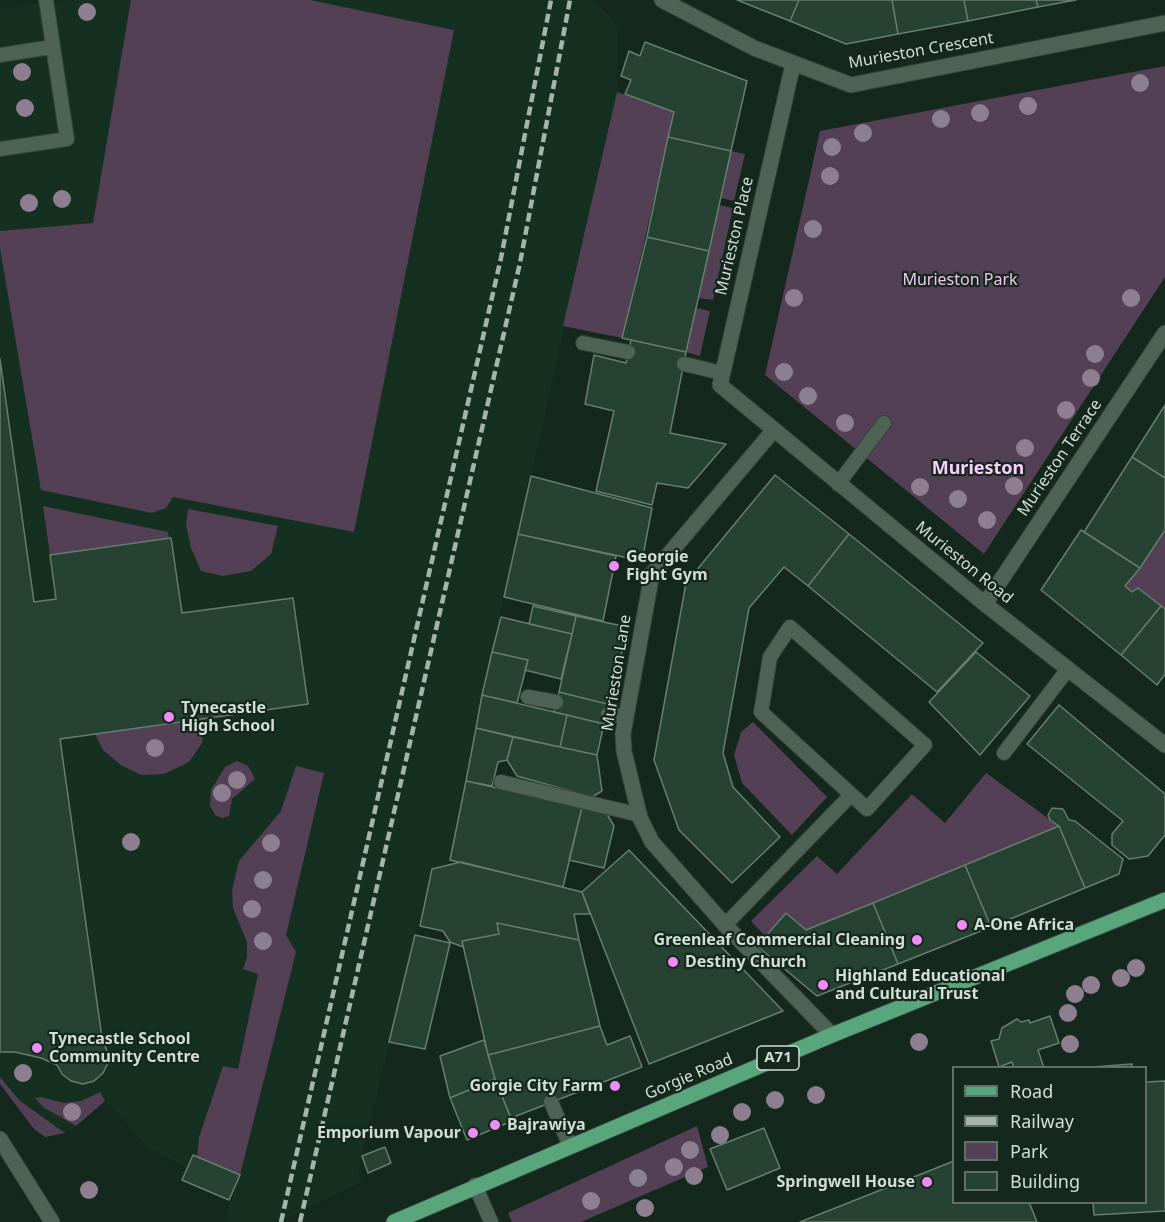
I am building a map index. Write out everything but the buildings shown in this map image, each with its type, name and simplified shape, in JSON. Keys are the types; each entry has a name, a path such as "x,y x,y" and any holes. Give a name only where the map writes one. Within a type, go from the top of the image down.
{"main road":[{"name":"Gorgie Road","path":"394,1222 475,1185 832,1035 1165,900"}],"street":[{"name":"Murieston Crescent","path":"662,0 754,48 850,85 1165,23"},
{"name":"Murieston Place","path":"722,373 793,64"},
{"name":"Murieston Terrace","path":"985,604 1165,333"},
{"name":"Murieston Road","path":"722,373 720,385 773,431 985,604 1165,745"},
{"name":"Murieston Lane","path":"773,431 652,574 626,717 624,752 640,815 652,842 725,925 832,1035"},
{"path":"0,1139 52,1222"}],"lane":[{"path":"0,149 67,139 46,0"},
{"path":"0,55 52,47"},
{"path":"583,343 628,352"},
{"path":"684,364 722,373"},
{"path":"838,484 884,423"},
{"path":"790,627 925,745 867,809 851,795 761,712 770,657 790,627"},
{"path":"1004,753 1068,669"},
{"path":"528,697 556,702"},
{"path":"608,714 626,717"},
{"path":"501,782 640,815"},
{"path":"725,925 851,795"},
{"path":"551,1102 570,1146"},
{"path":"475,1185 491,1222"}],"shaded area":[{"name":"Tynecastle High School","path":"66,0 591,0 606,12 617,26 617,92 482,695 450,860 461,862 432,870 358,1170 362,1182 279,1222 228,1222 226,1215 239,1175 193,1155 187,1168 148,1147 105,1101 71,1130 45,1137 34,1129 0,1084 0,8"}],"green space":[{"path":"131,0 310,0 454,30 354,532 173,497 166,508 152,513 41,490 0,248 0,231 93,223"},
{"name":"Murieston Park","path":"1165,66 1165,277 984,554 765,375 820,131"},
{"path":"617,92 674,112 622,338 563,326"},
{"path":"731,151 745,154 734,201 721,198"},
{"path":"719,205 733,208 713,300 698,298"},
{"path":"696,308 710,311 700,356 686,352"},
{"path":"43,506 168,532 169,538 50,555"},
{"path":"188,509 278,526 271,554 251,571 223,576 201,571 191,548 186,524"},
{"path":"1165,530 1165,609 1125,586"},
{"path":"205,719 202,743 189,762 164,774 141,775 121,765 103,750 95,734"},
{"path":"753,722 827,797 792,835 742,783 734,755 741,732"},
{"path":"237,761 248,766 255,779 232,799 229,816 222,818 215,815 210,805 211,790 225,767"},
{"path":"296,766 324,773 286,935 296,952 240,1175 197,1157 199,1137 223,1066 238,1069 258,974 243,969 247,957 247,942 233,908 232,890 239,861 281,811"},
{"path":"986,773 1059,826 806,930 786,913 765,936 751,921 817,856 837,874 912,794 945,823"},
{"path":"0,1077 20,1101 65,1133 45,1137 34,1129 0,1084"},
{"path":"100,1092 105,1101 76,1126 43,1107 35,1098 41,1097 64,1103 81,1101"},
{"path":"697,1126 708,1167 581,1222 512,1222 508,1213"}],"railway":[{"path":"281,1222 501,258 551,0"},
{"path":"300,1222 520,263 570,0"}],"place":[{"name":"Georgie Fight Gym","path":"614,566"},
{"name":"Tynecastle High School","path":"169,717"},
{"name":"A-One Africa","path":"962,925"},
{"name":"Greenleaf Commercial Cleaning","path":"917,940"},
{"name":"Destiny Church","path":"673,962"},
{"name":"Highland Educational and Cultural Trust","path":"823,985"},
{"name":"Tynecastle School Community Centre","path":"37,1048"},
{"name":"Gorgie City Farm","path":"615,1086"},
{"name":"Bajrawiya","path":"495,1125"},
{"name":"Emporium Vapour","path":"473,1133"},
{"name":"Springwell House","path":"927,1182"}],"district":[{"name":"Murieston","path":"978,469"}]}
